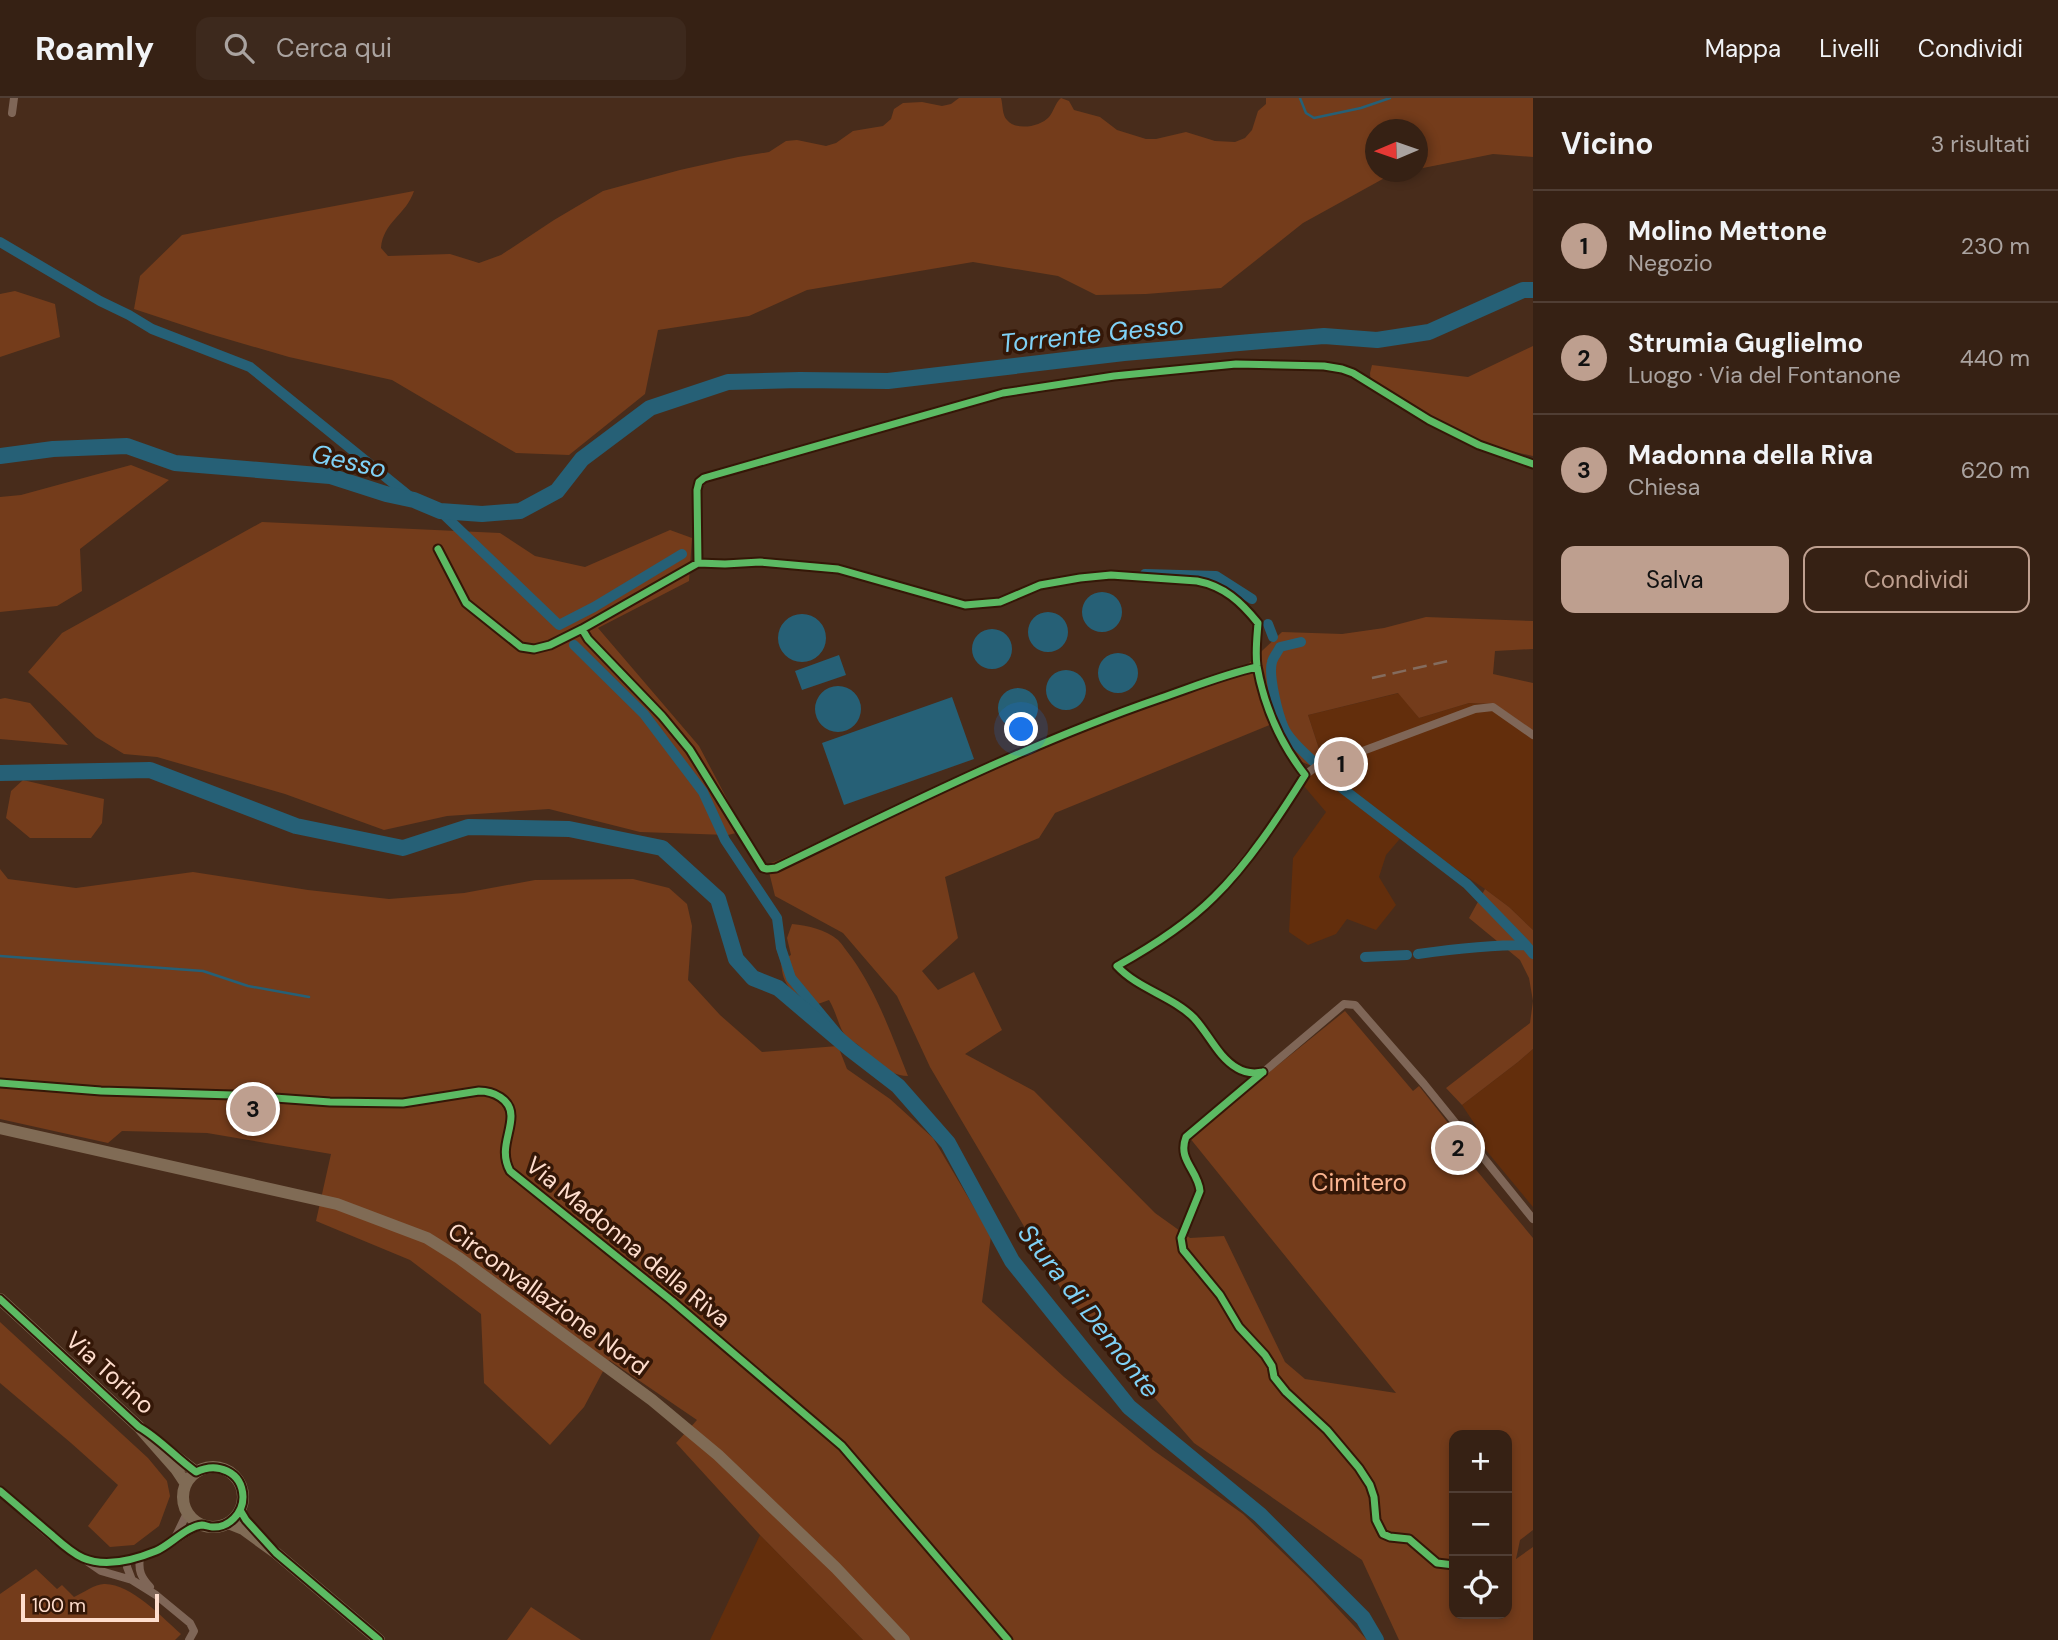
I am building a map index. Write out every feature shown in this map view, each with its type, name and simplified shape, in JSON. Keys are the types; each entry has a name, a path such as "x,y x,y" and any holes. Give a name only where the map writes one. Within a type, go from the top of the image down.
{"main road":[{"name":"Circonvallazione Nord","path":"0,1128 337,1204 427,1238 459,1258 631,1384 718,1455 836,1568 904,1640"},
{"name":"Via Torino","path":"0,1299 139,1427 186,1484"},
{"name":"Via Torino","path":"139,1427 196,1472"},
{"path":"215,1467 228,1471 242,1488 240,1510 228,1523 215,1527 201,1525 187,1513 183,1501 186,1484 196,1472 215,1467"},
{"path":"240,1510 276,1553"},
{"path":"228,1523 243,1529 276,1553 379,1640"}],"street":[{"path":"12,113 14,98"},
{"path":"1263,1072 1250,1073 1236,1068 1182,1008 1132,979 1117,966 1139,954 1215,897 1266,834 1306,775 1317,766 1475,709 1493,707 1533,735"},
{"path":"1247,1086 1344,1004 1355,1005 1431,1092 1533,1219"},
{"name":"Via Madonna della Riva","path":"0,1083 101,1091 232,1095 330,1102 403,1103 479,1091 499,1095 511,1116 505,1140 510,1171 672,1301 842,1446 1008,1640"},
{"path":"0,1491 70,1550 101,1571 132,1580 156,1595 190,1623 194,1631 189,1640"},
{"path":"174,1539 187,1513"},
{"path":"83,1558 110,1562 141,1558 201,1525"},
{"path":"141,1558 141,1577 156,1595"},
{"path":"127,1560 132,1580"}],"shaded area":[{"path":"1399,693 1419,718 1469,703 1495,704 1533,731 1533,930 1485,889 1404,834 1386,855 1379,877 1396,905 1376,930 1347,919 1336,934 1308,945 1289,932 1293,858 1326,812 1303,785 1317,767 1315,763 1322,758 1308,715"},
{"path":"1533,1049 1533,1207 1475,1137 1476,1126 1462,1105"},
{"path":"760,1535 863,1640 710,1640"}],"green space":[{"path":"959,98 1001,98 1005,118 1022,127 1045,120 1061,98 1069,101 1074,110 1100,117 1117,130 1146,139 1186,132 1215,141 1235,142 1245,138 1252,130 1258,111 1266,104 1266,98 1533,98 1533,157 1493,154 1428,167 1428,119 1365,119 1365,182 1377,182 1303,223 1221,288 1096,295 1058,276 973,262 807,290 749,316 658,330 645,394 569,455 516,453 392,380 289,357 134,309 140,276 182,235 414,191 383,239 381,248 388,256 450,254 479,263 501,255 603,191 680,170 769,152 786,141 797,140 826,146 836,143 853,131 883,126 891,119 894,109 903,103 922,102 942,106"},
{"path":"15,291 55,304 60,337 0,357 0,294"},
{"path":"1533,346 1533,456 1462,440 1371,387 1372,365 1468,377"},
{"path":"131,465 169,480 80,549 82,591 57,606 0,612 0,497 21,495"},
{"path":"262,522 500,533 535,556 585,567 670,530 692,538 689,581 598,628 699,746 744,831 728,835 640,832 549,809 447,816 384,830 285,794 157,757 124,754 96,737 28,672 62,633"},
{"name":"Cimitero","path":"1426,617 1533,621 1533,649 1495,651 1493,674 1533,683 1533,731 1495,704 1469,703 1419,718 1398,693 1308,715 1322,758 1309,765 1298,760 1277,722 1055,813 1039,838 945,877 958,938 922,971 938,990 974,972 1002,1030 965,1054 1034,1091 1155,1213 1190,1238 1224,1236 1285,1362 1305,1379 1396,1393 1189,1137 1345,1011 1413,1091 1419,1086 1463,1142 1457,1147 1533,1238 1533,1530 1520,1540 1516,1559 1533,1547 1533,1640 1399,1640 1362,1560 1194,1443 1064,1294 930,1067 897,996 843,933 775,896 767,864 985,764 1107,713 1247,665 1282,632 1342,634 1384,628"},
{"path":"0,699 30,703 68,745 0,739"},
{"path":"23,780 104,799 102,823 91,838 30,838 6,818 11,791"},
{"path":"0,869 8,879 76,888 193,872 308,890 389,899 464,893 535,880 633,879 669,888 687,904 692,926 688,980 720,1015 762,1052 838,1046 847,1069 890,1099 933,1138 991,1236 982,1302 1064,1377 1153,1450 1243,1514 1312,1581 1367,1640 863,1640 760,1535 676,1443 697,1420 609,1360 584,1407 550,1445 484,1383 481,1314 410,1260 316,1221 331,1154 207,1133 122,1131 108,1143 0,1119"},
{"path":"1485,889 1533,930 1533,1001 1529,978 1520,960 1469,918"},
{"path":"792,924 822,931 833,936 843,946 861,971 876,1000 908,1076 893,1073 846,1036 829,1000 818,1004 802,997 787,984 781,960 791,955 787,938"},
{"path":"1533,1001 1533,1049 1462,1105 1446,1088 1530,1023"},
{"path":"0,1322 148,1458 167,1481 170,1496 159,1526 134,1545 110,1547 88,1526 118,1485 0,1383"},
{"path":"36,1569 57,1589 62,1585 74,1597 100,1584 124,1589 145,1602 181,1634 175,1640 0,1640 0,1594"},
{"path":"531,1607 581,1640 507,1640"}],"water":[{"path":"1102,592 1110,593 1116,598 1121,604 1121,620 1116,626 1110,631 1102,632 1094,631 1088,626 1083,620 1082,612 1083,604 1088,598 1094,593"},
{"path":"1048,612 1056,613 1062,618 1067,624 1067,640 1062,646 1056,651 1048,652 1040,651 1034,646 1029,640 1028,632 1029,624 1034,618 1040,613"},
{"path":"802,614 819,621 826,638 819,655 802,662 785,655 778,638 785,621"},
{"path":"992,629 1000,630 1006,635 1011,641 1011,657 1006,663 1000,668 992,669 984,668 978,663 973,657 972,649 973,641 978,635 984,630"},
{"path":"1118,653 1126,654 1132,659 1137,665 1137,681 1132,687 1126,692 1118,693 1110,692 1104,687 1099,681 1098,673 1099,665 1104,659 1110,654"},
{"path":"839,655 846,675 802,690 795,671"},
{"path":"1066,670 1074,671 1080,676 1085,682 1085,698 1080,704 1074,709 1066,710 1058,709 1052,704 1047,698 1046,690 1047,682 1052,676 1058,671"},
{"path":"838,686 854,693 861,709 854,725 838,732 822,725 815,709 822,693"},
{"path":"1018,688 1026,689 1032,694 1037,700 1037,716 1032,722 1026,727 1018,728 1010,727 1004,722 999,716 998,708 999,700 1004,694 1010,689"},
{"path":"952,697 974,759 844,805 822,743"}],"waterway":[{"path":"1300,98 1306,113 1314,118 1361,108 1390,98"},
{"name":"Gesso","path":"0,242 152,329 250,367 414,500"},
{"name":"Torrente Gesso","path":"0,456 53,449 127,446 175,463 330,476 414,500 440,511 482,514 520,511 557,491 582,459 650,408 728,382 888,381 1124,353 1251,342 1324,336 1377,340 1429,332 1523,290 1533,290"},
{"path":"440,511 559,625 682,554"},
{"path":"1145,574 1216,576 1252,599"},
{"path":"1268,624 1273,637"},
{"path":"1301,642 1280,647 1273,660 1271,676 1284,728 1293,742 1314,762"},
{"path":"574,645 644,714 703,792 725,840 777,918 781,948 791,978 850,1049"},
{"name":"Stura di Demonte","path":"0,773 150,770 296,826 403,848 468,827 569,829 662,848 718,899 736,959 753,978 778,988 898,1086 948,1143 1012,1261 1129,1407 1260,1515 1363,1618 1376,1640"},
{"path":"1338,785 1467,884 1526,945"},
{"path":"1418,954 1526,945 1533,954"},
{"path":"1365,957 1407,955"},
{"path":"0,956 203,971 248,986 309,997"}],"railway":[{"path":"1372,678 1448,661"}],"cycle path":[{"path":"698,563 697,490 699,482 704,478 1003,393 1114,376 1236,364 1324,366 1342,369 1353,373 1429,420 1479,445 1533,464"},
{"path":"438,549 466,603 521,647 534,649 550,645 582,629 698,563 760,562 838,569 965,605 1000,602 1040,585 1111,575 1197,581 1224,591 1258,623 1256,661 1264,696 1281,737 1305,775 1274,822 1227,884 1168,934 1117,966 1135,981 1185,1010 1230,1063 1246,1072 1263,1072"},
{"path":"582,629 588,639 662,716 690,750 763,868 767,869 776,868 966,777 1062,735 1197,685 1257,667"},
{"path":"1263,1072 1186,1137 1184,1152 1200,1191 1181,1238 1183,1250 1220,1295 1239,1327 1265,1355 1272,1366 1274,1377 1286,1392 1327,1430 1359,1468 1370,1485 1376,1520 1383,1534 1409,1539 1437,1563 1449,1564"},
{"path":"0,1083 101,1091 232,1095 330,1102 403,1103 479,1091 500,1097 508,1105 511,1116 505,1149 510,1171 672,1301 842,1446 1008,1640"},
{"path":"0,1299 139,1427 196,1472 212,1468 233,1475 242,1488 243,1497 238,1514 224,1525 196,1526 161,1548 129,1560 110,1563 92,1561 71,1551 0,1491"},
{"path":"240,1510 276,1553 379,1640"}],"place":[{"name":"Molino Mettone","path":"1341,764"},
{"name":"Madonna della Riva","path":"253,1109"},
{"name":"Strumia Guglielmo","path":"1458,1148"}]}
